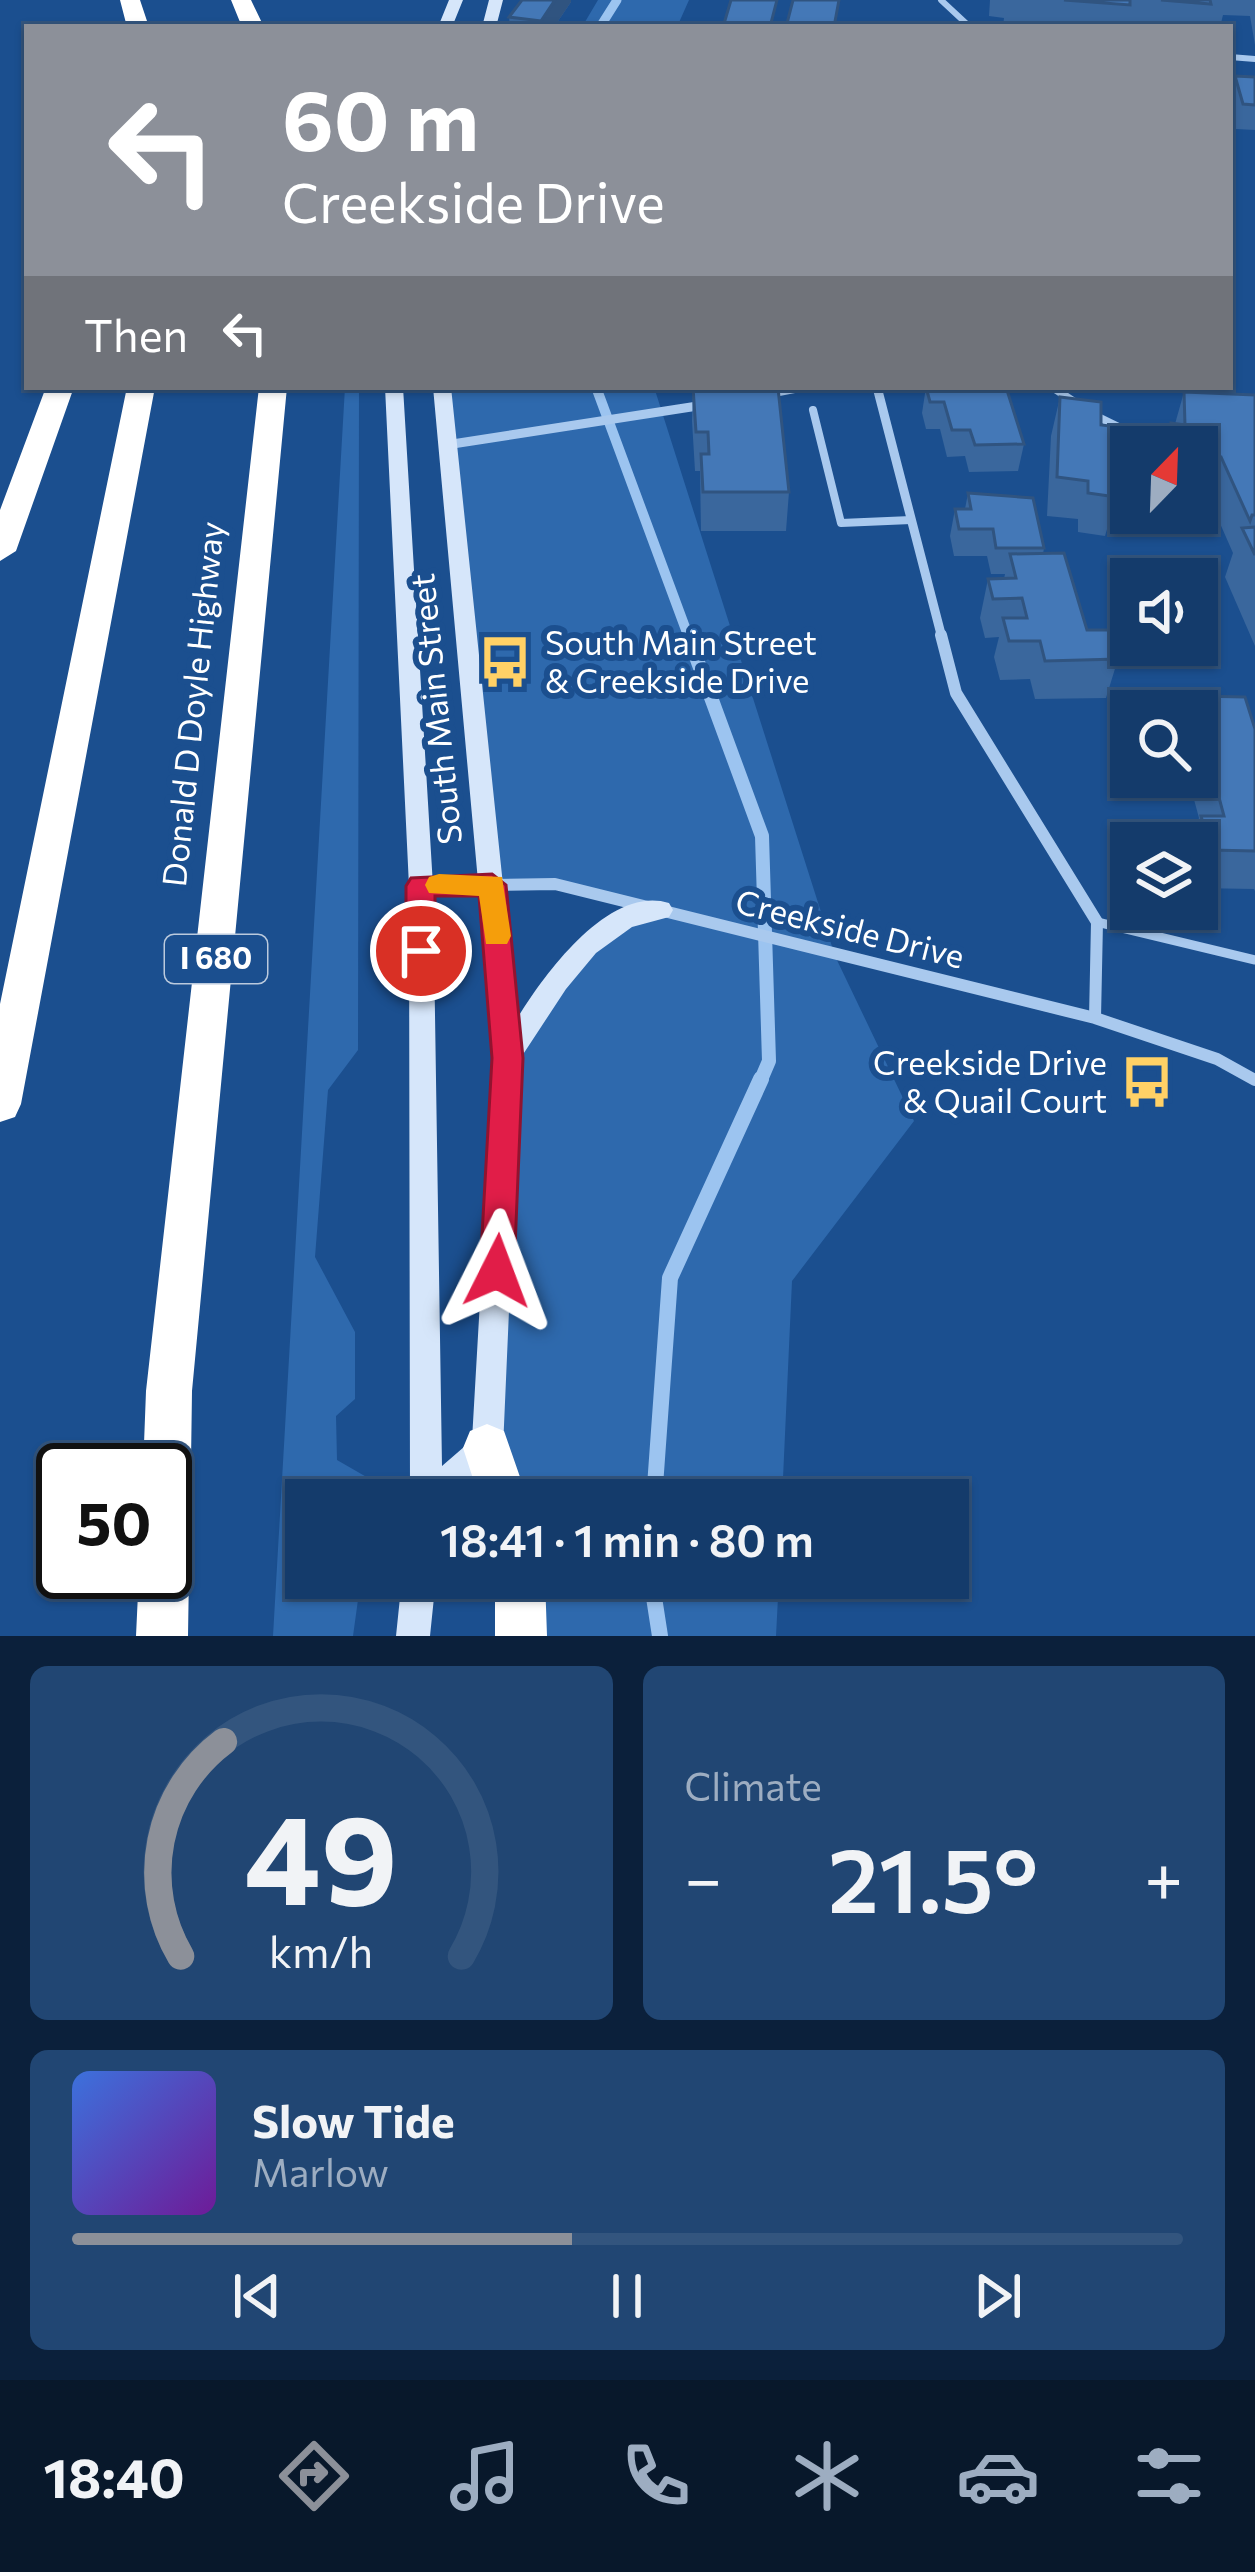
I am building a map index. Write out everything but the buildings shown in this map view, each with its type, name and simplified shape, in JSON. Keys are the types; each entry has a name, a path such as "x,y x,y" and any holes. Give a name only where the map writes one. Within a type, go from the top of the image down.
{"highway":[{"path":"0,551 59,390"},
{"path":"0,1104 140,390"},
{"name":"Donald D Doyle Highway","path":"168,1443 169,1391 273,390"},
{"path":"488,1448 498,1479"},
{"path":"162,1636 163,1599"},
{"path":"520,1599 521,1636"}],"main road":[{"name":"South Main Street","path":"394,390 421,886 426,1500 488,1448 507,1058 442,390"},
{"path":"507,1058 549,991 589,947 623,920 670,912"},
{"path":"413,1636 417,1599"}],"street":[{"path":"755,396 786,390"},
{"path":"878,390 956,693 1097,922 1095,1018"},
{"path":"445,446 708,404"},
{"name":"Creekside Drive","path":"421,886 555,884 1095,1018 1217,1059 1255,1080"}],"lane":[{"path":"941,0 967,24"},
{"path":"1057,390 1121,426"},
{"path":"813,410 841,523 911,520"},
{"path":"1097,922 1255,960"}],"shaded area":[{"path":"598,0 689,0 678,24 584,24"},
{"path":"345,390 359,390 358,1050 328,1090 315,1257 355,1332 355,1399 336,1416 337,1460 370,1479 285,1479 285,1599 358,1599 353,1636 273,1636"},
{"path":"442,390 655,390 835,956 914,1121 792,1281 783,1479 497,1479 487,1448 507,1057 589,947 656,911 555,884 492,885"},
{"path":"520,1599 778,1599 776,1636 521,1636"}],"waterway":[{"path":"602,24 617,0"},
{"path":"597,390 689,638"},
{"path":"688,635 762,836 769,1061 760,1082"},
{"path":"656,1479 670,1278 761,1079"},
{"path":"654,1599 660,1636"}],"slow traffic":[{"path":"439,885 492,885 496,936"}],"place":[{"name":"South Main Street & Creekside Drive","path":"505,662"},
{"name":"Creekside Drive & Quail Court","path":"1147,1082"}],"route":[{"path":"421,951 421,886 492,885 507,1058 497,1271"}]}
